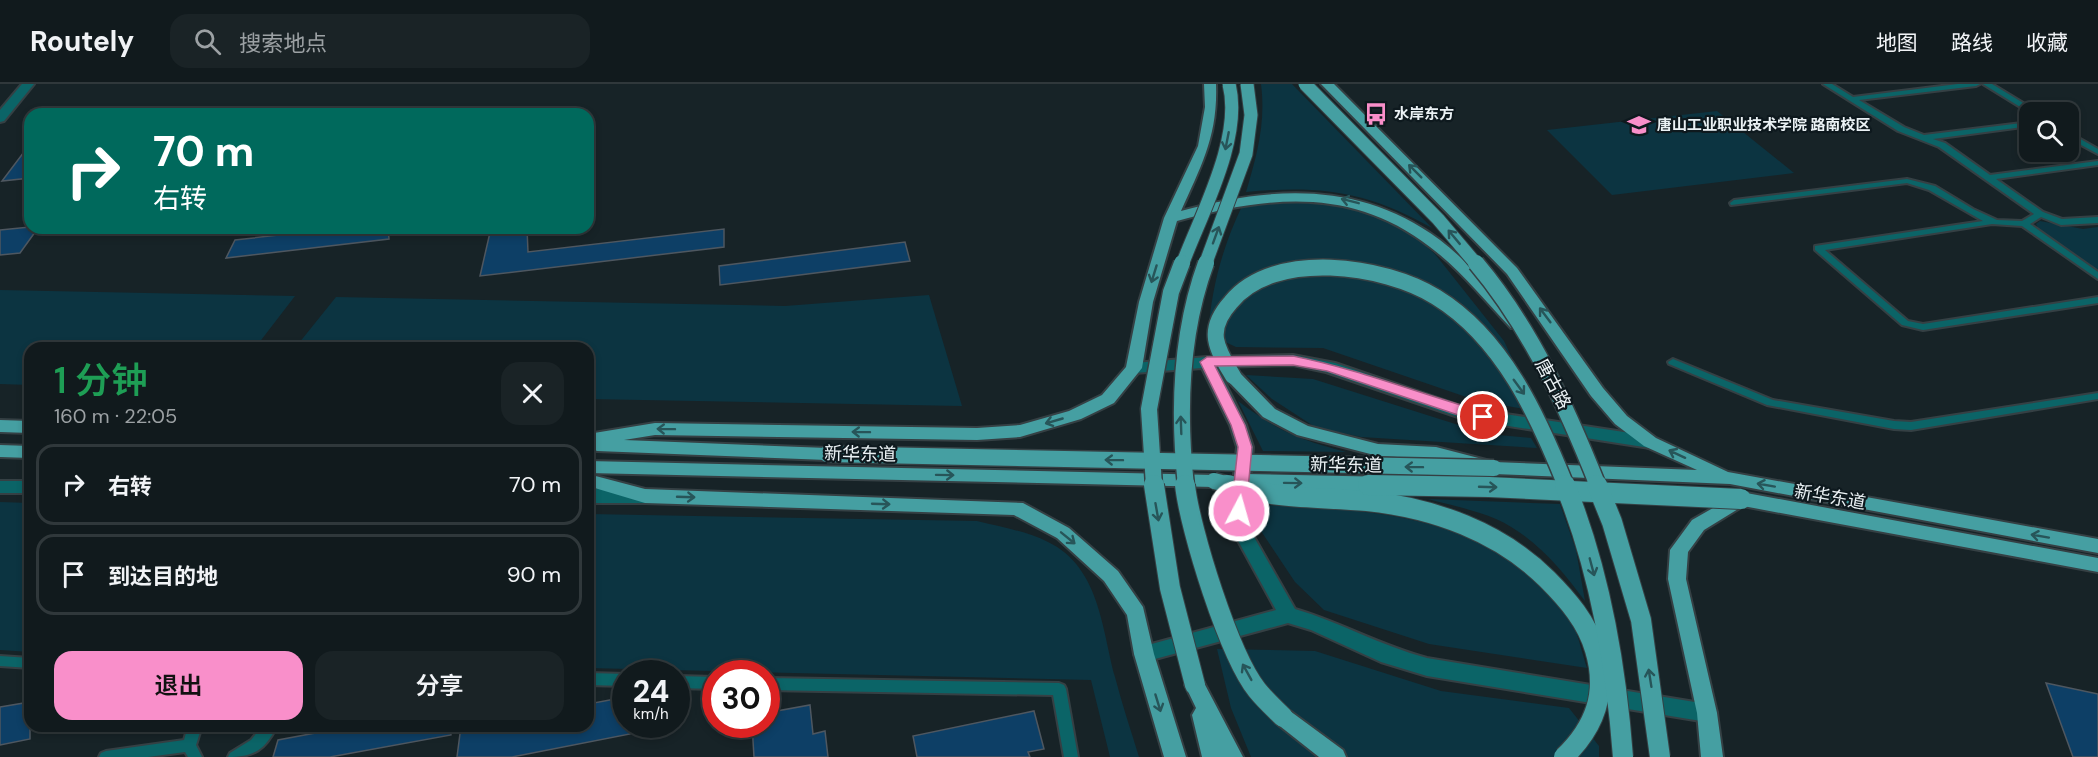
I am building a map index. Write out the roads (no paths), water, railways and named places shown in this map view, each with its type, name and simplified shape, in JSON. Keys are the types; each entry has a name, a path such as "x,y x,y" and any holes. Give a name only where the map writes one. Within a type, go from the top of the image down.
{"main road":[{"path":"594,441 655,429 977,434 1020,431 1075,416 1108,399 1134,368 1146,302 1171,218 1204,146 1211,107 1210,84"},
{"path":"1213,757 1170,588 1155,500 1149,409 1171,292 1224,155 1234,104 1229,84"},
{"path":"1247,84 1251,115 1246,154 1198,285 1183,368 1180,403 1186,491 1195,534 1233,646 1256,688 1283,717 1335,757"},
{"name":"唐古路","path":"1305,84 1438,219 1484,273 1526,337 1567,409 1612,522 1641,620 1660,757"},
{"path":"1327,84 1512,271 1597,392 1621,420 1650,442 1730,478"},
{"path":"1171,218 1217,204 1297,195 1328,196 1378,210 1434,242 1466,271 1526,337"},
{"path":"1494,468 1436,453 1378,450 1343,442 1303,431 1269,413 1246,393 1221,354 1216,332 1229,302 1249,285 1265,278 1287,272 1352,268 1405,282 1438,298 1479,333 1526,396 1580,522 1607,625 1622,717 1623,757"},
{"path":"0,426 24,427"},
{"name":"新华东道","path":"594,442 827,454 1494,468 1730,478 2098,546"},
{"path":"0,452 24,452"},
{"name":"新华东道","path":"594,467 1489,487 1741,499 2098,565"},
{"path":"1214,481 1277,497 1380,503 1427,513 1472,526 1499,538 1522,555 1574,607 1591,635 1599,662 1601,693 1596,717 1582,741 1563,757"},
{"path":"594,482 645,496 1017,508 1063,533 1111,576 1136,613 1144,654 1175,757"},
{"path":"1712,757 1707,713 1677,579 1679,550 1698,525 1741,499"},
{"path":"1195,685 1232,757"}],"street":[{"path":"0,118 28,84"},
{"path":"1134,368 1207,362 1293,360 1329,367 1464,413 1650,442"},
{"path":"1207,362 1238,425 1245,447 1239,511 1245,537 1288,615"},
{"path":"0,487 24,487"},
{"path":"594,496 645,496"},
{"path":"1144,654 1288,615 1316,624 1388,656 1427,666 1707,713"}],"lane":[{"path":"1827,84 1901,129 1927,137 2040,214 2061,222 2098,220"},
{"path":"1852,99 1976,84"},
{"path":"1988,84 2019,103"},
{"path":"1927,137 2019,124"},
{"path":"2079,141 2098,152"},
{"path":"1988,178 2098,163"},
{"path":"1734,202 1907,181 1923,184 1941,192 1991,222"},
{"path":"2024,224 2040,214"},
{"path":"2098,276 2024,224 1991,222 1818,248 1905,323 1923,327 2098,300"},
{"path":"1673,362 1771,404 1894,425 1911,426 2098,396"},
{"path":"0,661 24,663"},
{"path":"594,679 612,680"},
{"path":"780,684 1059,689 1071,757"},
{"path":"106,757 192,751 194,732"},
{"path":"241,756 256,744 265,732"}],"place":[{"name":"水岸东方","path":"1376,114"},
{"name":"唐山工业职业技术学院 路南校区","path":"1639,125"}]}
